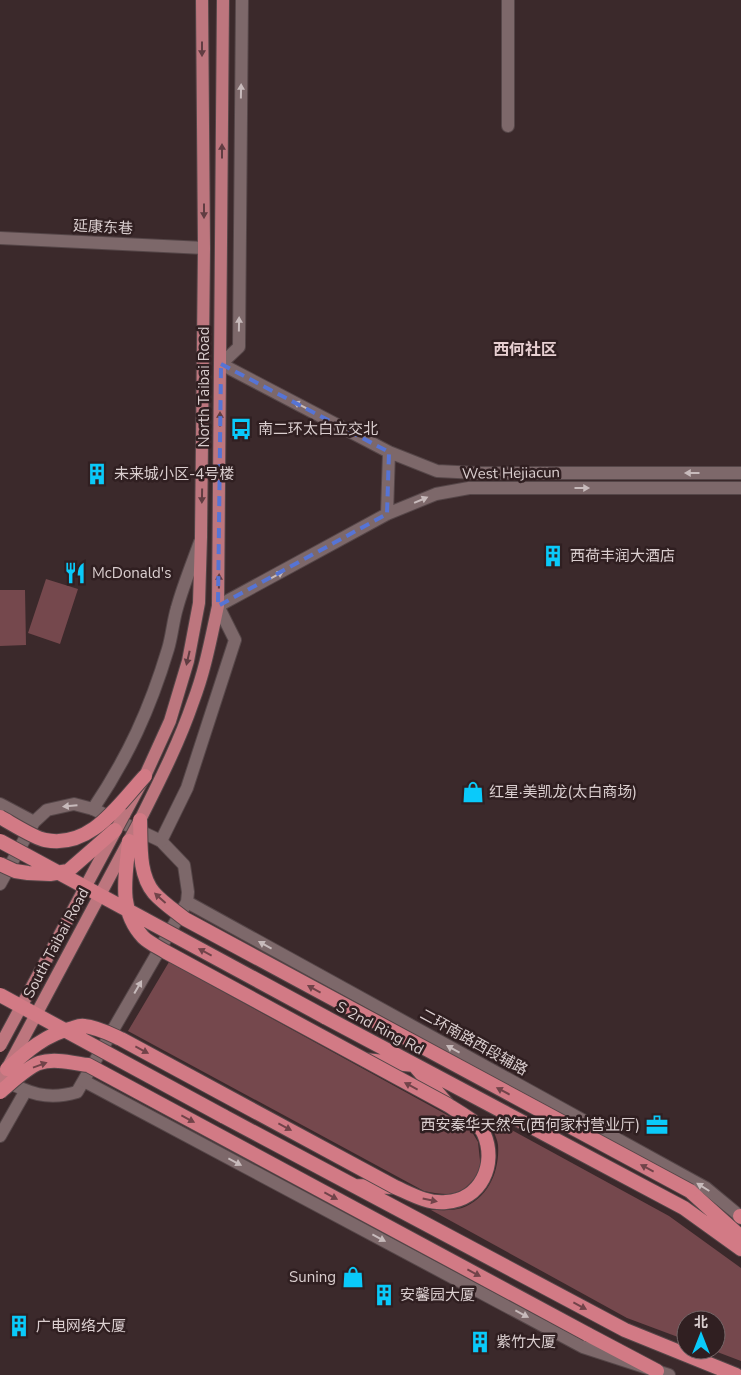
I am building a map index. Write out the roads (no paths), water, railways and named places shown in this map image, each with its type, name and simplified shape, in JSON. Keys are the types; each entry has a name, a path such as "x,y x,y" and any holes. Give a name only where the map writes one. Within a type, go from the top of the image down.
{"highway":[{"path":"0,817 44,840 67,840 84,836 99,826 145,776"},
{"path":"140,820 142,866 147,882 153,892 185,919 690,1191 741,1237"},
{"path":"0,864 28,873 50,874 68,871 115,830"},
{"name":"S 2nd Ring Rd","path":"0,840 414,1065 684,1208 741,1249"},
{"path":"4,1073 29,1049 58,1032 83,1025 101,1030 121,1039 395,1187 429,1201 446,1202 463,1198 472,1193 485,1176 489,1158 484,1132 471,1120 448,1105 362,1060 144,938 131,921 126,906 125,887 130,840"},
{"path":"0,994 352,1186 625,1330 736,1375"},
{"path":"362,1060 414,1065 448,1105"},
{"path":"0,1092 39,1063 57,1062 88,1066 663,1373"},
{"path":"336,1155 352,1186"},
{"path":"352,1186 395,1187"}],"main road":[{"name":"North Taibai Road","path":"124,815 145,776 170,720 188,661 199,603 204,248 202,0"},
{"name":"North Taibai Road","path":"140,820 164,772 194,701 205,664 218,606 223,0"},
{"name":"South Taibai Road","path":"0,1046 124,815"},
{"name":"South Taibai Road","path":"0,1082 140,820"}],"street":[{"path":"220,364 239,347 242,0"},
{"path":"508,0 508,126"},
{"name":"延康东巷","path":"0,238 204,248"},
{"name":"West Hejiacun","path":"220,364 389,452 437,471 477,473 741,473"},
{"path":"387,514 389,452"},
{"name":"West Hejiacun","path":"218,606 387,514 436,494 469,488 741,488"},
{"path":"93,808 130,748 146,711 169,647 176,609 201,537"},
{"path":"161,841 188,788 235,640 218,606"},
{"path":"0,804 34,822"},
{"path":"0,884 34,822 47,810 74,804 93,808 161,841 184,865 188,892 187,902 77,1092 63,1096 25,1092 4,1073"},
{"name":"二环南路西段辅路","path":"187,902 706,1188 741,1216"},
{"path":"84,1081 583,1347 663,1373"},
{"path":"0,1136 25,1092"}],"place":[{"name":"南二环太白立交北","path":"241,429"},
{"name":"未来城小区-4号楼","path":"97,474"},
{"name":"西荷丰润大酒店","path":"553,556"},
{"name":"McDonald's","path":"75,573"},
{"name":"红星·美凯龙(太白商场)","path":"473,792"},
{"name":"西安秦华天然气(西何家村营业厅)","path":"657,1125"},
{"name":"Suning","path":"353,1277"},
{"name":"安馨园大厦","path":"384,1295"},
{"name":"广电网络大厦","path":"19,1326"},
{"name":"紫竹大厦","path":"480,1342"}],"district":[{"name":"西何社区","path":"525,349"}]}
